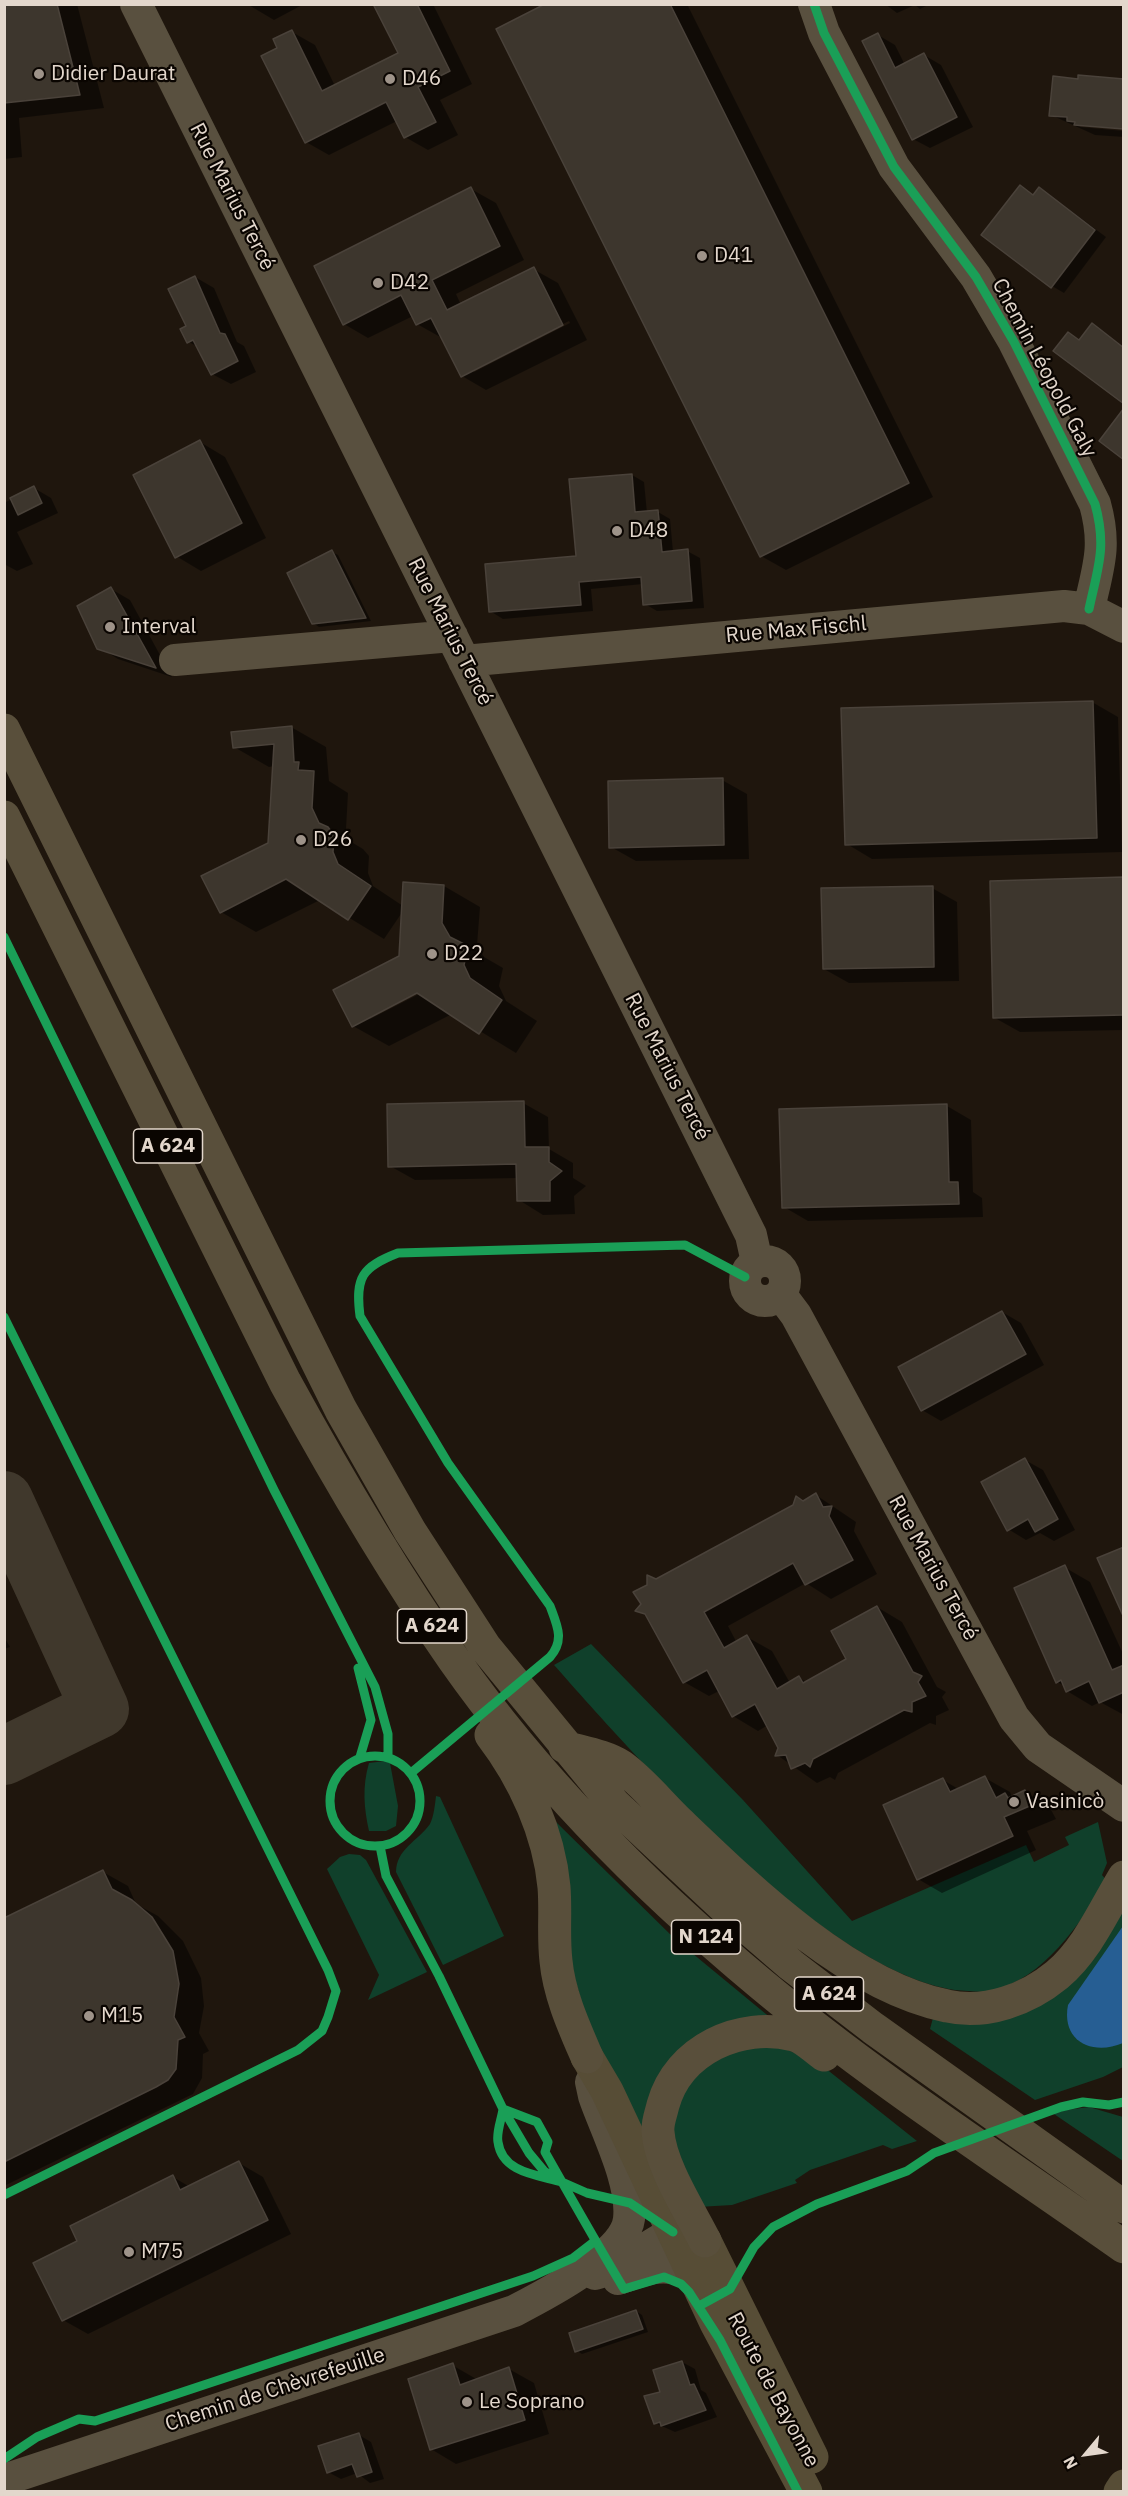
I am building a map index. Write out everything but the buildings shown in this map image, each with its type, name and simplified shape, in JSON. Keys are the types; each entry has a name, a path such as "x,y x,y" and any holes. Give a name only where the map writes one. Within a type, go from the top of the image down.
{"highway":[{"name":"A 624","path":"4,730 341,1410 410,1531 485,1647 563,1746 614,1804 673,1862 791,1965 922,2063 1124,2207"},
{"name":"A 624","path":"4,818 285,1382 334,1472 455,1660 543,1771"},
{"path":"334,1472 375,1568 496,1742 526,1791 543,1832 551,1867 556,1963 571,2018 587,2057"},
{"path":"563,1746 620,1766 781,1915 866,1975 908,1994 948,2007 986,2007 1012,2002 1058,1974 1092,1930 1124,1877"},
{"name":"N 124","path":"543,1771 617,1852 708,1938 762,1985 890,2081 1124,2247"},
{"path":"705,2241 670,2169 657,2130 665,2097 671,2085 696,2055 716,2042 735,2034 773,2031 797,2036 837,2064 890,2081"}],"main road":[{"name":"Route de Bayonne","path":"587,2057 607,2091 692,2272 806,2492"},
{"path":"705,2241 773,2379"},
{"name":"Route de Bayonne","path":"773,2379 829,2492"},
{"path":"1120,2492 1124,2486"}],"street":[{"name":"Rue Marius Tercé","path":"136,4 752,1235 757,1262 747,1271 745,1277 749,1294 765,1302 781,1295 796,1315 1014,1718 1038,1747 1124,1806"},
{"name":"Chemin Léopold Galy","path":"814,4 824,33 894,167 976,277 1014,342 1095,504 1102,529 1102,556 1089,609"},
{"name":"Rue Max Fischl","path":"175,660 458,648 1052,607 1089,609 1124,627"},
{"name":"Chemin de Chèvrefeuille","path":"555,2290 610,2248 629,2221 630,2203 624,2178 594,2096 587,2057"},
{"name":"Chemin de Chèvrefeuille","path":"4,2480 514,2311 555,2290 612,2269 673,2232"},
{"name":"Route de Bayonne","path":"673,2232 685,2240 696,2257 758,2373 773,2379"},
{"name":"Chemin de Chèvrefeuille","path":"555,2290 618,2279 655,2266 671,2266 692,2272"}],"green space":[{"path":"591,1644 743,1800 852,1921 1026,1845 1034,1862 1069,1845 1065,1837 1098,1822 1107,1863 1102,1875 1107,1881 1059,1947 1028,1975 1010,1985 979,1992 916,1979 860,1951 802,1911 744,1862 636,1756 554,1665"},
{"path":"385,1761 390,1763 398,1806 396,1826 386,1831 369,1831 364,1797 369,1763"},
{"path":"436,1796 440,1797 504,1936 443,1965 396,1872 397,1864 404,1851 430,1824"},
{"path":"555,1821 675,1939 772,2019 692,2047 654,2168 587,2020 572,1969"},
{"path":"349,1854 360,1855 366,1860 427,1972 368,2000 379,1975 327,1869 340,1857"},
{"path":"1123,1897 1123,2067 1103,2077 1035,2100 930,2029 933,2018 985,2019"},
{"path":"772,2043 820,2064 917,2141 892,2149 883,2145 810,2170 795,2180 797,2183 732,2205 698,2207 683,2176 673,2146 674,2116 680,2101 696,2075 718,2055 735,2049"},
{"path":"1089,2107 1123,2117 1123,2161 1051,2112"}],"water":[{"path":"1123,1926 1123,2043 1112,2047 1091,2046 1074,2037 1067,2018 1068,2005"}],"taxiway":[{"path":"4,1500 100,1709 4,1756"}],"cycle path":[{"path":"814,4 824,33 894,167 976,277 1014,342 1095,504 1101,545 1089,609"},
{"path":"4,937 274,1490 375,1687 388,1734 388,1756"},
{"path":"411,1773 550,1657 557,1645 558,1632 550,1606 448,1463 360,1316 359,1292 364,1275 376,1263 398,1253 685,1245 745,1277"},
{"path":"4,1317 328,1970 336,1991 322,2031 298,2050 4,2195"},
{"path":"358,1668 371,1720 360,1757"},
{"path":"366,1756 384,1756 400,1763 413,1776 420,1792 420,1801 420,1810 413,1826 400,1839 384,1846 366,1846 350,1839 337,1826 330,1810 330,1792 337,1776 350,1763 366,1756"},
{"path":"380,1846 386,1876 439,1976 503,2109 529,2153 544,2171 562,2182 587,2193 630,2203 673,2232"},
{"path":"699,2306 730,2289 754,2247 773,2227 817,2204 907,2171 934,2153 1061,2107 1083,2102 1109,2105 1124,2102"},
{"path":"562,2182 522,2171 506,2160 498,2142 503,2109 537,2122 548,2142 545,2152 624,2289 664,2277 681,2284 689,2292 720,2340 798,2492"},
{"path":"4,2459 37,2437 79,2419 95,2421 533,2276 573,2258 595,2241"}],"place":[{"name":"Didier Daurat","path":"39,74"},
{"name":"D46","path":"390,79"},
{"name":"D41","path":"702,256"},
{"name":"D42","path":"378,283"},
{"name":"D48","path":"617,531"},
{"name":"Interval","path":"110,627"},
{"name":"D26","path":"301,840"},
{"name":"D22","path":"432,954"},
{"name":"Vasinicò","path":"1014,1802"},
{"name":"M15","path":"89,2016"},
{"name":"M75","path":"129,2252"},
{"name":"Le Soprano","path":"467,2402"}]}
